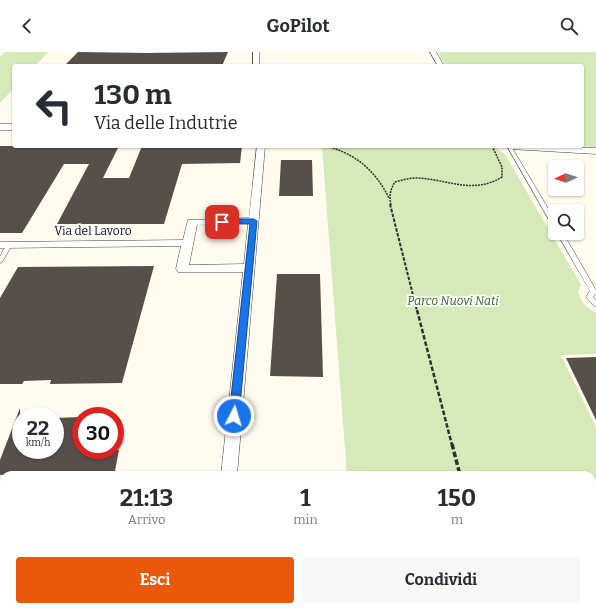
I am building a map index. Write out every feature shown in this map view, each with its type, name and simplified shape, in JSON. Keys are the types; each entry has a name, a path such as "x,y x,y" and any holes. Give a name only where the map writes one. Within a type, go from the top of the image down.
{"street":[{"path":"256,52 256,64"},
{"path":"433,52 440,64"},
{"path":"0,127 12,127"},
{"path":"229,471 261,148"},
{"path":"544,148 596,151"},
{"path":"249,268 182,268 192,222 254,221"},
{"name":"Via del Lavoro","path":"5,245 187,243"}],"lane":[{"path":"511,148 548,213"},
{"path":"564,240 595,292 589,297 596,304"},
{"path":"0,261 5,245"}],"path":[{"path":"336,148 369,167 384,185 389,198 403,259 459,471"},
{"path":"389,198 391,188 395,182 408,178 419,178 469,186 480,186 495,183 502,177 502,167 493,148"}],"green space":[{"path":"5,52 48,52 37,64 12,64 12,90 0,103 0,57"},
{"path":"438,52 596,52 596,147 584,146 584,64 444,64"},
{"name":"Parco Nuovi Nati","path":"322,148 494,148 498,149 506,156 548,228 548,240 555,240 581,285 578,291 582,301 589,309 596,313 596,354 561,355 596,427 596,471 347,471"}],"building":[{"path":"78,52 228,52 223,64 66,64"},
{"path":"0,146 12,146 12,148 118,148 103,178 129,178 141,148 242,148 240,163 182,164 164,224 57,224 89,164 64,164 22,233 0,233"},
{"path":"281,160 312,160 313,196 279,196"},
{"path":"154,266 122,383 50,384 51,380 24,381 22,384 0,384 0,298 18,267"},
{"path":"277,274 320,274 323,377 270,376"},
{"path":"596,357 596,420 566,358"},
{"path":"72,417 72,459 117,459 115,471 0,471 0,460 12,429 12,459 64,459 64,418"}],"route":[{"path":"222,222 254,221 234,416"}]}
